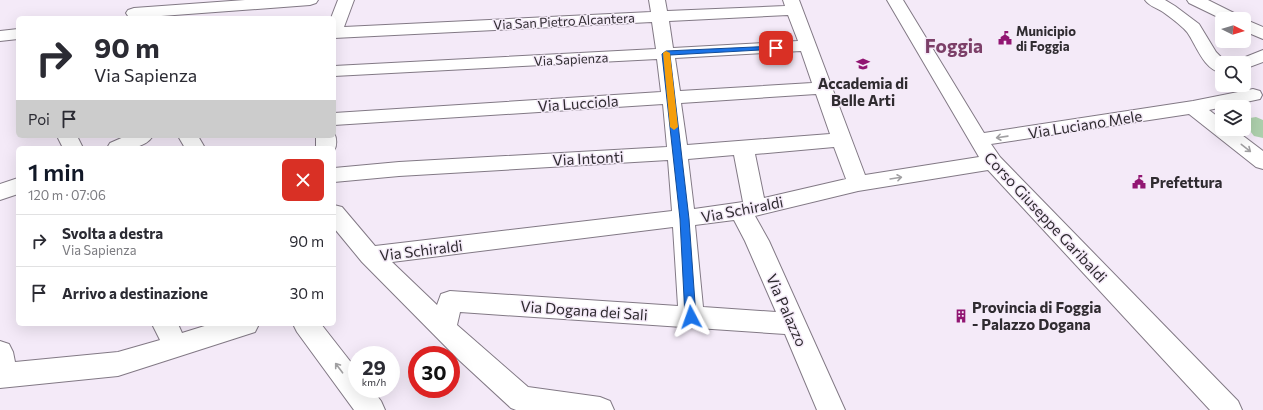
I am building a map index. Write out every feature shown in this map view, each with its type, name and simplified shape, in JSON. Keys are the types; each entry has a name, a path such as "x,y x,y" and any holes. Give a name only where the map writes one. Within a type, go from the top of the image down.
{"street":[{"path":"133,10 310,0"},
{"path":"336,27 346,0"},
{"name":"Corso Giuseppe Garibaldi","path":"895,0 978,140 993,162 1228,410"},
{"path":"1153,0 1169,9 1193,28 1209,55 1215,61"},
{"path":"1195,0 1220,12"},
{"path":"792,5 858,184"},
{"name":"Via San Pietro Alcantera","path":"336,32 659,8 792,5"},
{"path":"659,8 666,54 685,219 691,317"},
{"path":"1251,28 1263,34"},
{"name":"Via Sapienza","path":"336,71 807,46"},
{"path":"1251,61 1263,55"},
{"name":"Via Lucciola","path":"336,119 822,88"},
{"name":"Via Luciano Mele","path":"978,140 1193,107 1252,93"},
{"path":"1193,107 1263,162"},
{"path":"121,146 139,138"},
{"name":"Via Intonti","path":"336,175 400,169 677,153 842,140"},
{"name":"Via Palazzo","path":"743,147 748,209 757,241 831,410"},
{"name":"Via Schiraldi","path":"370,256 685,219 748,209 858,184 993,162"},
{"path":"0,192 16,187"},
{"path":"336,215 370,256 444,328 521,399 600,410"},
{"name":"Via Dogana dei Sali","path":"444,328 450,301 793,324"},
{"path":"1,368 118,364 171,335 232,326"},
{"path":"308,326 371,410"}],"green space":[{"path":"1256,117 1263,120 1263,138 1254,136 1251,132 1251,118"}],"slow traffic":[{"path":"666,53 674,127"}],"place":[{"name":"Municipio di Foggia","path":"1005,38"},
{"name":"Accademia di Belle Arti","path":"863,64"},
{"name":"Prefettura","path":"1139,182"},
{"name":"Provincia di Foggia - Palazzo Dogana","path":"961,316"}],"district":[{"name":"Foggia","path":"954,45"}],"route":[{"path":"691,317 685,219 666,54 776,48"}]}
